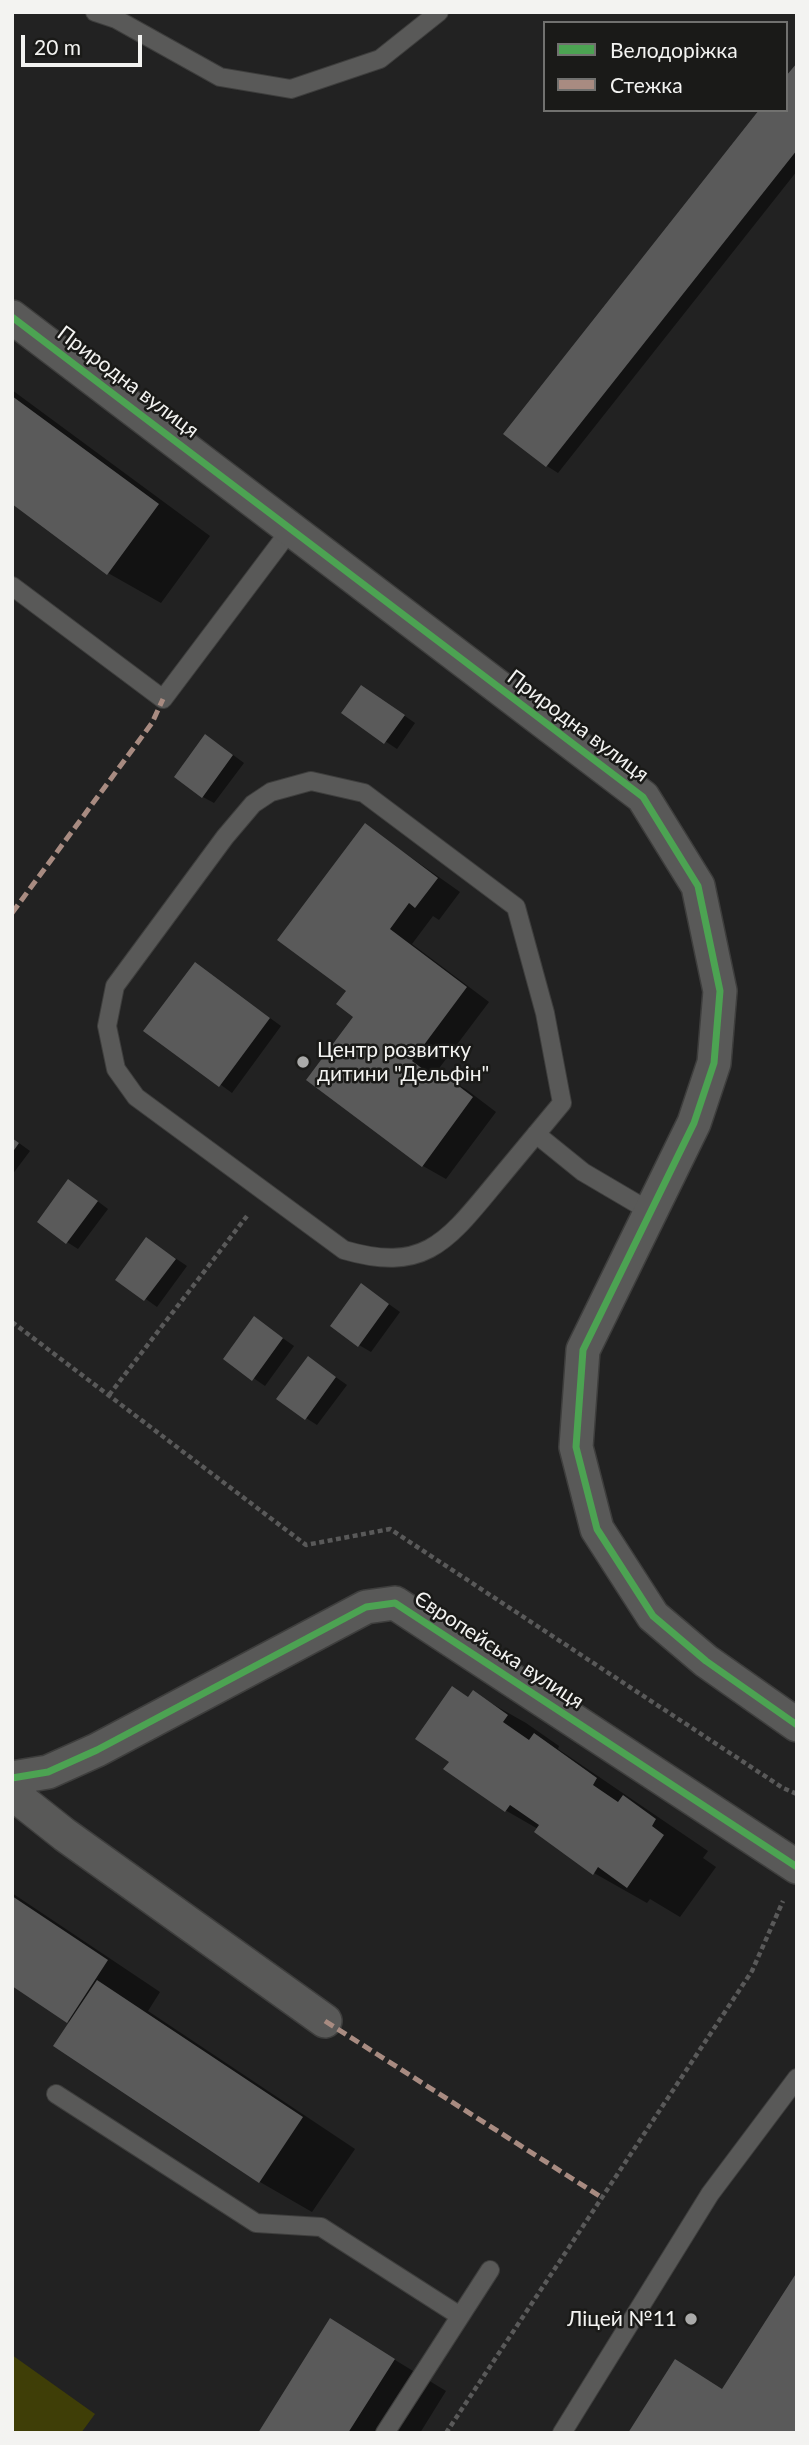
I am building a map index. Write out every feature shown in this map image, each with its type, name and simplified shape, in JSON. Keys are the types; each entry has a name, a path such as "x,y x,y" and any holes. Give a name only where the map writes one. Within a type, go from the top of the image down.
{"street":[{"name":"Природна вулиця","path":"12,317 643,797 698,886 720,991 714,1063 694,1123 583,1350 576,1447 597,1529 653,1616 706,1661 797,1725"},
{"name":"Європейська вулиця","path":"12,1778 48,1772 97,1750 366,1607 396,1603 792,1879"},
{"path":"12,1793 65,1835 325,2021"}],"lane":[{"path":"95,12 116,19 219,77 290,89 380,59 439,12"},
{"path":"12,586 163,699 291,529"},
{"path":"311,781 329,783 364,793 516,907 545,1013 562,1103 453,1233 428,1250 396,1259 373,1258 344,1250 265,1192 136,1097 116,1069 107,1026 116,986 225,837 253,804 290,784 311,781"},
{"path":"536,1134 583,1172 651,1212"},
{"path":"562,2433 710,2194 797,2078"},
{"path":"56,2094 256,2223 321,2227 460,2316"},
{"path":"385,2433 490,2270"}],"path":[{"path":"109,1395 265,1192"},
{"path":"12,1322 306,1545 390,1529 783,1788 797,1794"},
{"path":"446,2433 752,1971 792,1879"}],"shaded area":[{"path":"12,2355 95,2414 81,2433 12,2433"}],"building":[{"path":"797,63 797,150 546,467 503,434 757,112 788,112 788,74"},
{"path":"12,396 159,504 107,575 12,504"},
{"path":"361,685 405,715 384,744 341,713"},
{"path":"205,734 233,755 202,798 174,777"},
{"path":"365,823 438,878 415,908 409,903 390,929 467,987 412,1061 438,1080 443,1074 473,1097 422,1167 306,1080 353,1017 336,1004 346,991 277,940"},
{"path":"195,962 270,1018 219,1087 143,1031"},
{"path":"12,1138 19,1143 12,1153"},
{"path":"68,1179 98,1201 66,1244 37,1222"},
{"path":"146,1237 176,1259 144,1301 115,1280"},
{"path":"361,1283 389,1304 358,1347 330,1326"},
{"path":"254,1316 283,1338 252,1381 223,1359"},
{"path":"308,1356 336,1377 305,1420 276,1399"},
{"path":"452,1686 468,1697 473,1690 508,1715 503,1722 529,1740 534,1733 597,1778 593,1785 618,1802 623,1795 656,1819 652,1826 664,1835 627,1888 598,1867 593,1875 534,1832 539,1825 510,1805 505,1812 443,1769 449,1762 415,1739"},
{"path":"12,1896 108,1960 67,2023 12,1986"},
{"path":"97,1980 303,2117 259,2183 53,2046"},
{"name":"Ліцей №11","path":"797,2272 797,2433 628,2433 675,2359 722,2389"},
{"path":"330,2318 395,2359 348,2433 258,2433"}],"marked path":[{"path":"12,913 152,723 163,699"},
{"path":"325,2021 601,2197"}],"cycle path":[{"path":"12,317 643,797 698,886 720,991 714,1063 694,1123 583,1350 576,1447 597,1529 653,1616 706,1661 797,1725"},
{"path":"12,1778 48,1772 97,1750 366,1607 395,1603 797,1867"}],"place":[{"name":"Центр розвитку дитини \"Дельфін\"","path":"303,1062"},
{"name":"Ліцей №11","path":"691,2319"}]}
